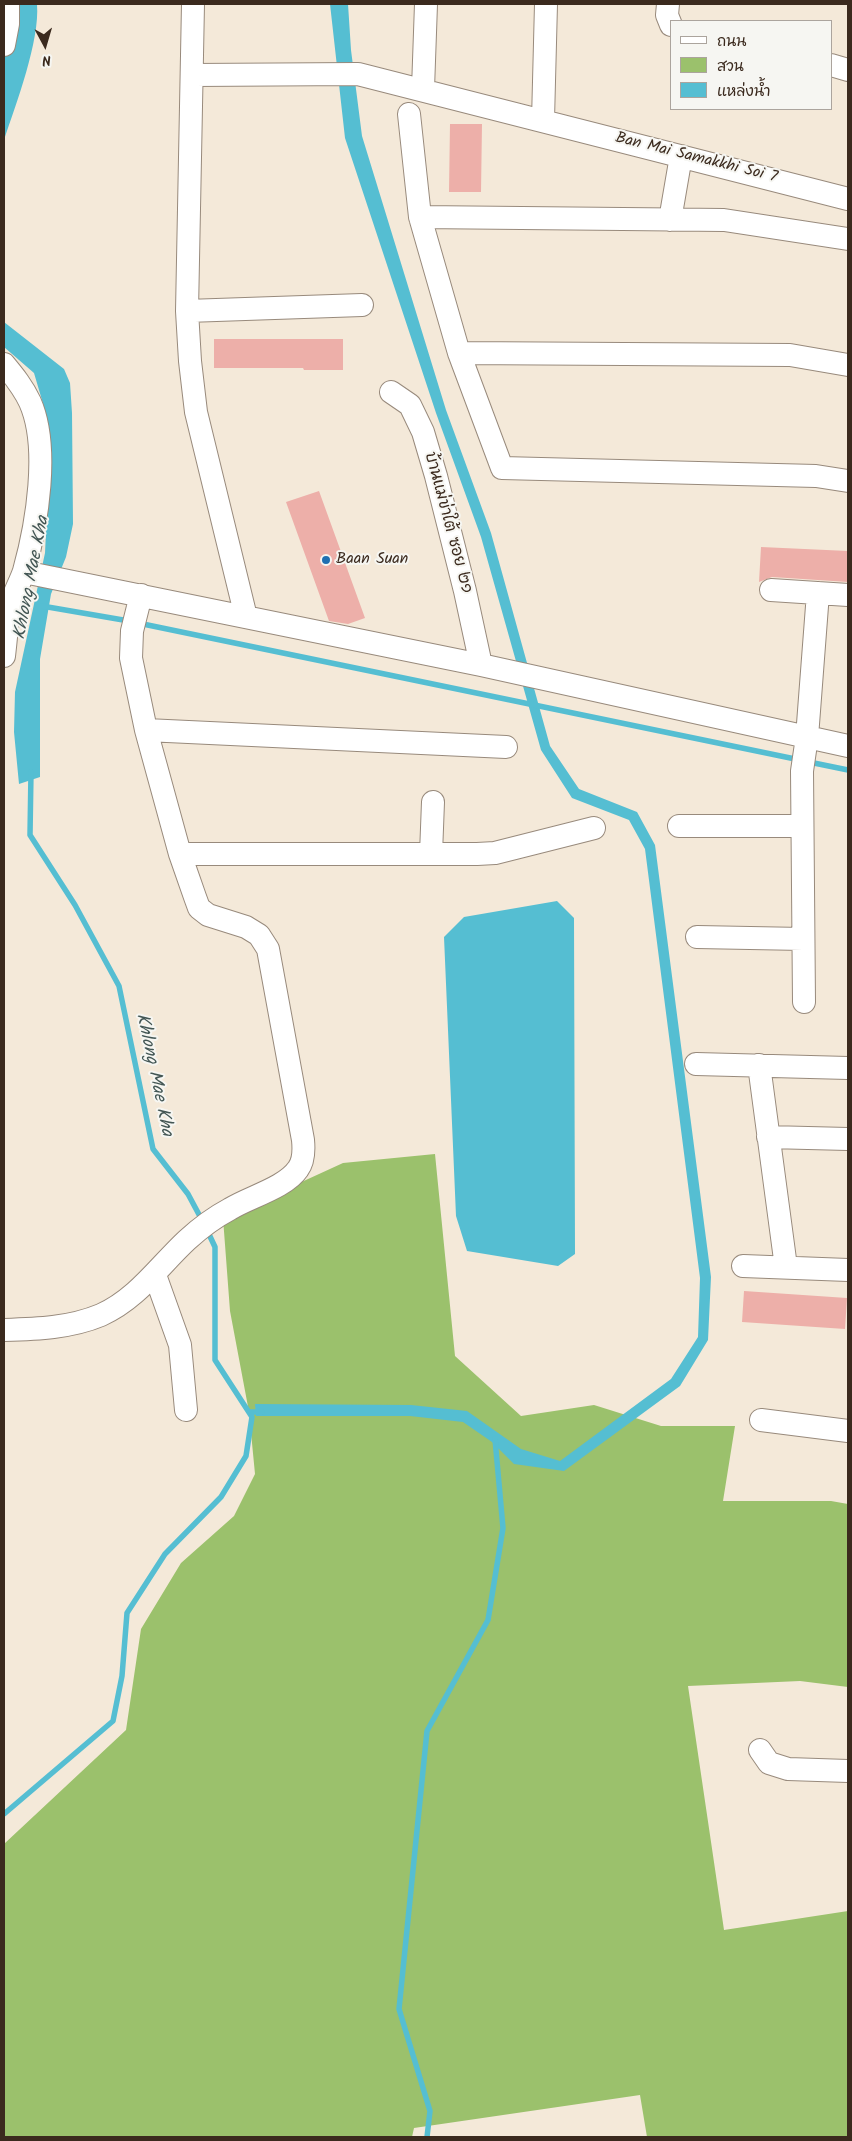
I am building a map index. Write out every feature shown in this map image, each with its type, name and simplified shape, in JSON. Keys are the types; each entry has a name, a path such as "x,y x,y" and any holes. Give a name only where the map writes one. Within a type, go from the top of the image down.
{"street":[{"path":"4,45 8,24 8,4"},
{"path":"193,4 187,311 190,361 196,412 246,617"},
{"path":"423,89 426,4"},
{"path":"543,120 546,4"},
{"path":"668,4 667,15 670,22"},
{"path":"832,66 848,70"},
{"name":"Ban Mai Samakkhi Soi 7","path":"193,75 358,74 848,198"},
{"path":"409,114 420,217 459,353 502,468 816,476 848,481"},
{"path":"677,220 690,158"},
{"path":"420,217 724,220 848,239"},
{"path":"187,311 362,305"},
{"path":"459,353 790,355 848,364"},
{"path":"4,364 20,384 31,404 40,451 39,507 24,572 7,604 4,656"},
{"name":"บ้านแม่ข่าใต้ ซอย ๒๑","path":"392,392 410,405 423,432 466,591 481,665"},
{"path":"24,572 68,580 136,613 246,617 481,665 848,746"},
{"path":"771,590 848,594"},
{"path":"804,1002 802,771 808,737 818,593"},
{"path":"4,1330 44,1329 73,1324 101,1315 120,1304 154,1275 187,1240 229,1209 286,1181 299,1169 304,1154 268,949 259,935 246,927 208,915 200,908 180,854 146,730 131,658 136,613"},
{"path":"146,730 506,747"},
{"path":"431,854 433,802"},
{"path":"679,826 802,826"},
{"path":"180,854 495,853 594,828"},
{"path":"698,937 803,939"},
{"path":"696,1064 848,1068"},
{"path":"759,1066 786,1267"},
{"path":"768,1137 848,1139"},
{"path":"743,1266 848,1270"},
{"path":"154,1275 180,1345 186,1410"},
{"path":"762,1420 848,1431"},
{"path":"760,1750 769,1763 788,1769 848,1772"}],"green space":[{"path":"435,1154 455,1356 521,1416 594,1405 661,1426 735,1426 723,1501 831,1501 848,1504 848,1687 800,1681 688,1686 724,1930 848,1911 848,2137 647,2137 640,2095 414,2128 412,2137 4,2137 4,1844 126,1730 141,1629 181,1563 234,1516 255,1474 249,1412 230,1311 223,1218 343,1163"}],"water":[{"path":"11,4 37,4 37,19 31,54 21,91 4,140 4,57 11,37"},
{"path":"330,4 348,4 351,50 362,136 446,410 491,533 550,746 579,789 637,812 655,845 711,1277 708,1340 680,1386 564,1471 514,1464 492,1442 463,1422 410,1416 256,1416 255,1404 411,1405 467,1411 521,1449 560,1461 671,1379 698,1337 700,1278 645,849 629,820 572,798 541,750 481,537 436,413 345,138"},
{"path":"4,322 64,369 70,383 72,413 73,524 66,557 51,594 40,659 40,777 19,784 14,732 15,692 45,553 48,438 44,407 34,373 4,347"},
{"path":"557,901 574,918 575,1254 558,1266 467,1251 456,1216 444,937 464,917"}],"building":[{"path":"450,124 482,124 481,192 449,192"},
{"path":"214,339 343,339 343,370 214,368"},
{"name":"Baan Suan","path":"319,491 365,618 348,624 329,621 286,502"},
{"path":"761,547 848,551 848,582 772,577 759,582"},
{"path":"744,1291 847,1298 845,1329 742,1322"}],"waterway":[{"path":"42,606 129,621"},
{"path":"138,623 800,760"},
{"path":"809,762 848,770"},
{"name":"Khlong Mae Kha","path":"31,772 30,835 75,905 119,986 153,1149 188,1194 203,1222"},
{"name":"Khlong Mae Kha","path":"4,1814 113,1721 122,1676 127,1613 165,1554 221,1497 246,1456 252,1417 215,1360 215,1247 207,1230"},
{"path":"249,1412 262,1412"},
{"path":"427,2137 430,2111 399,2009 427,1731 488,1620 503,1528 495,1439"}],"place":[{"name":"Baan Suan","path":"326,560"}]}
